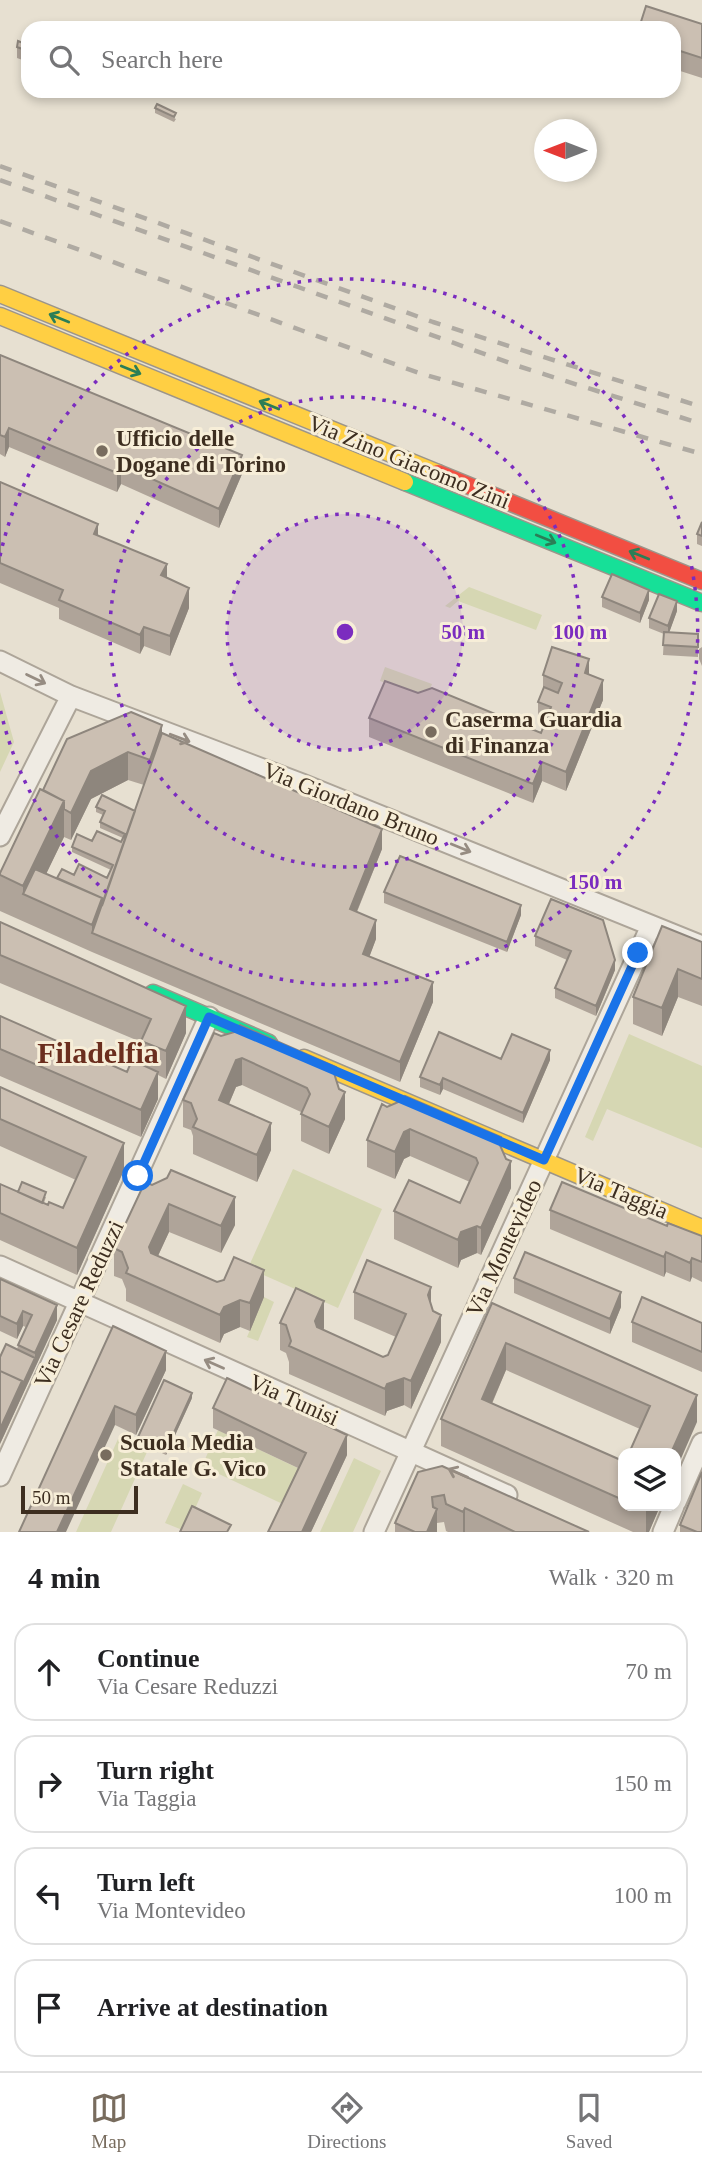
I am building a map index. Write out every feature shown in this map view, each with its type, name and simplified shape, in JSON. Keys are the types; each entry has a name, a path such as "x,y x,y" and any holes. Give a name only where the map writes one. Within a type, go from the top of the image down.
{"street":[{"name":"Via Zino Giacomo Zini","path":"0,294 702,581"},
{"name":"Via Zino Giacomo Zini","path":"0,316 702,603"},
{"name":"Via Giordano Bruno","path":"0,661 71,696 302,784 702,946"},
{"path":"0,836 71,696"},
{"name":"Via Montevideo","path":"374,1532 410,1452 482,1311 544,1160 651,926"},
{"name":"Via Taggia","path":"141,988 702,1228"},
{"name":"Via Cesare Reduzzi","path":"0,1476 80,1302 138,1157 209,1017"},
{"name":"Via Tunisi","path":"0,1266 529,1505"},
{"path":"681,1490 702,1443"},
{"path":"663,1532 672,1511"}],"green space":[{"path":"469,587 542,615 536,630 458,601 450,608 445,606"},
{"path":"385,667 432,684 427,697 380,681"},
{"path":"0,692 14,742 0,772"},
{"path":"629,1034 702,1066 702,1148 607,1109 593,1141 585,1137"},
{"path":"293,1169 382,1209 338,1308 248,1268"},
{"path":"264,1297 274,1302 258,1341 247,1337"},
{"path":"218,1430 306,1472 289,1507 202,1466"},
{"path":"118,1439 147,1452 111,1532 76,1532"},
{"path":"354,1458 381,1471 353,1532 320,1532"},
{"path":"183,1484 202,1493 185,1531 165,1523"}],"building":[{"path":"646,6 702,24 702,58 681,51 681,21 641,21"},
{"path":"157,104 176,113 174,117 155,108"},
{"name":"Ufficio delle Dogane di Torino","path":"0,355 242,455 219,509 121,465 117,473 9,428 5,437 0,435"},
{"name":"Ufficio delle Dogane di Torino","path":"0,482 98,524 94,534 167,564 161,575 189,588 170,636 144,627 140,635 59,600 63,590 0,563"},
{"path":"702,522 702,536 697,534"},
{"path":"612,574 649,590 640,613 602,597"},
{"path":"659,594 677,601 668,626 649,618"},
{"path":"664,632 698,634 698,647 663,645"},
{"name":"Caserma Guardia di Finanza","path":"552,647 589,659 585,673 603,680 566,772 542,762 533,784 369,718 385,681 418,693 432,688 541,733 551,707 538,702 544,687 558,693 562,683 543,675"},
{"path":"131,712 162,725 150,760 128,752 91,771 71,813 64,809 64,801 43,790 67,739"},
{"path":"162,733 382,829 350,909 376,920 363,954 433,982 400,1062 92,933"},
{"path":"40,789 64,801 23,886 0,873"},
{"path":"102,795 135,811 103,903 102,898 57,878 62,869 74,875 79,864 107,878 113,865 72,847 77,834 92,841 97,831 121,842 125,834 100,822 105,811 96,807"},
{"path":"400,856 521,905 507,942 384,892"},
{"path":"35,869 102,898 92,925 23,894"},
{"path":"551,899 603,920 615,960 596,1006 555,988 571,951 535,936"},
{"path":"0,922 186,1006 166,1051 141,1041 151,1019 0,955"},
{"path":"662,926 702,942 702,979 678,969 662,1008 633,997"},
{"path":"0,1016 127,1072 132,1060 158,1072 141,1110 0,1049"},
{"path":"240,1025 336,1067 334,1073 339,1089 345,1092 329,1127 301,1114 310,1094 307,1088 242,1058 236,1060 219,1100 271,1123 257,1155 193,1127 197,1119 191,1103 183,1100 214,1033 221,1036 238,1031"},
{"path":"439,1032 501,1059 512,1034 550,1050 523,1113 443,1078 440,1085 420,1077"},
{"path":"0,1087 124,1143 77,1248 0,1213 0,1184 48,1205 49,1202 63,1208 86,1157 0,1119"},
{"path":"405,1096 501,1137 499,1143 506,1159 511,1161 481,1228 477,1226 461,1232 458,1240 394,1211 409,1180 460,1203 478,1163 476,1158 410,1129 404,1132 395,1152 367,1140 382,1104 387,1107 403,1100"},
{"path":"171,1170 235,1197 221,1226 169,1204 149,1247 151,1253 217,1282 224,1280 234,1257 264,1270 250,1303 240,1300 224,1307 220,1315 126,1273 128,1268 122,1252 114,1248 145,1182 152,1185 167,1178"},
{"path":"22,1182 46,1192 42,1203 18,1192"},
{"path":"562,1182 667,1226 668,1223 702,1236 702,1262 692,1258 690,1263 666,1252 664,1257 550,1210"},
{"path":"525,1252 621,1292 610,1319 514,1278"},
{"path":"367,1260 431,1287 428,1295 433,1311 441,1315 411,1381 404,1378 387,1384 385,1389 289,1346 291,1341 286,1325 280,1323 296,1288 324,1301 315,1321 317,1327 383,1357 388,1355 406,1314 354,1292"},
{"path":"0,1279 57,1305 35,1353 18,1345 32,1315 23,1311 17,1324 0,1316"},
{"path":"642,1297 702,1323 702,1352 632,1322"},
{"path":"492,1303 697,1395 673,1448 631,1448 650,1406 506,1343 482,1399 618,1459 618,1498 441,1419"},
{"path":"113,1326 166,1351 136,1415 115,1406 57,1532 19,1532"},
{"path":"6,1344 35,1358 22,1386 22,1381 0,1371 0,1357"},
{"path":"0,1371 22,1381 0,1429"},
{"path":"227,1378 347,1435 302,1532 268,1532 306,1453 213,1408"},
{"path":"164,1380 192,1393 166,1450 138,1437"},
{"path":"442,1466 589,1532 515,1532 465,1508 463,1512 446,1504 444,1495 432,1497 433,1507 437,1509 427,1532 415,1532 395,1523 418,1472"},
{"path":"702,1472 702,1532 697,1532 680,1525"},
{"path":"192,1506 231,1525 227,1532 180,1532"}],"railway":[{"path":"0,166 433,322 702,407"},
{"path":"0,180 518,366 702,424"},
{"path":"0,221 419,373 702,454"}],"traffic: fast":[{"path":"405,482 702,603"},
{"path":"153,993 269,1043"}],"traffic: slow":[{"path":"0,294 438,473"},
{"path":"0,316 405,482"},
{"path":"304,1058 702,1228"}],"traffic: jam":[{"path":"438,473 702,581"}],"place":[{"name":"Ufficio delle Dogane di Torino","path":"102,451"},
{"name":"Caserma Guardia di Finanza","path":"431,732"},
{"name":"Scuola Media Statale G. Vico","path":"106,1455"}],"district":[{"name":"Filadelfia","path":"98,1052"}],"route":[{"path":"138,1176 209,1017 544,1160 638,953"}]}
